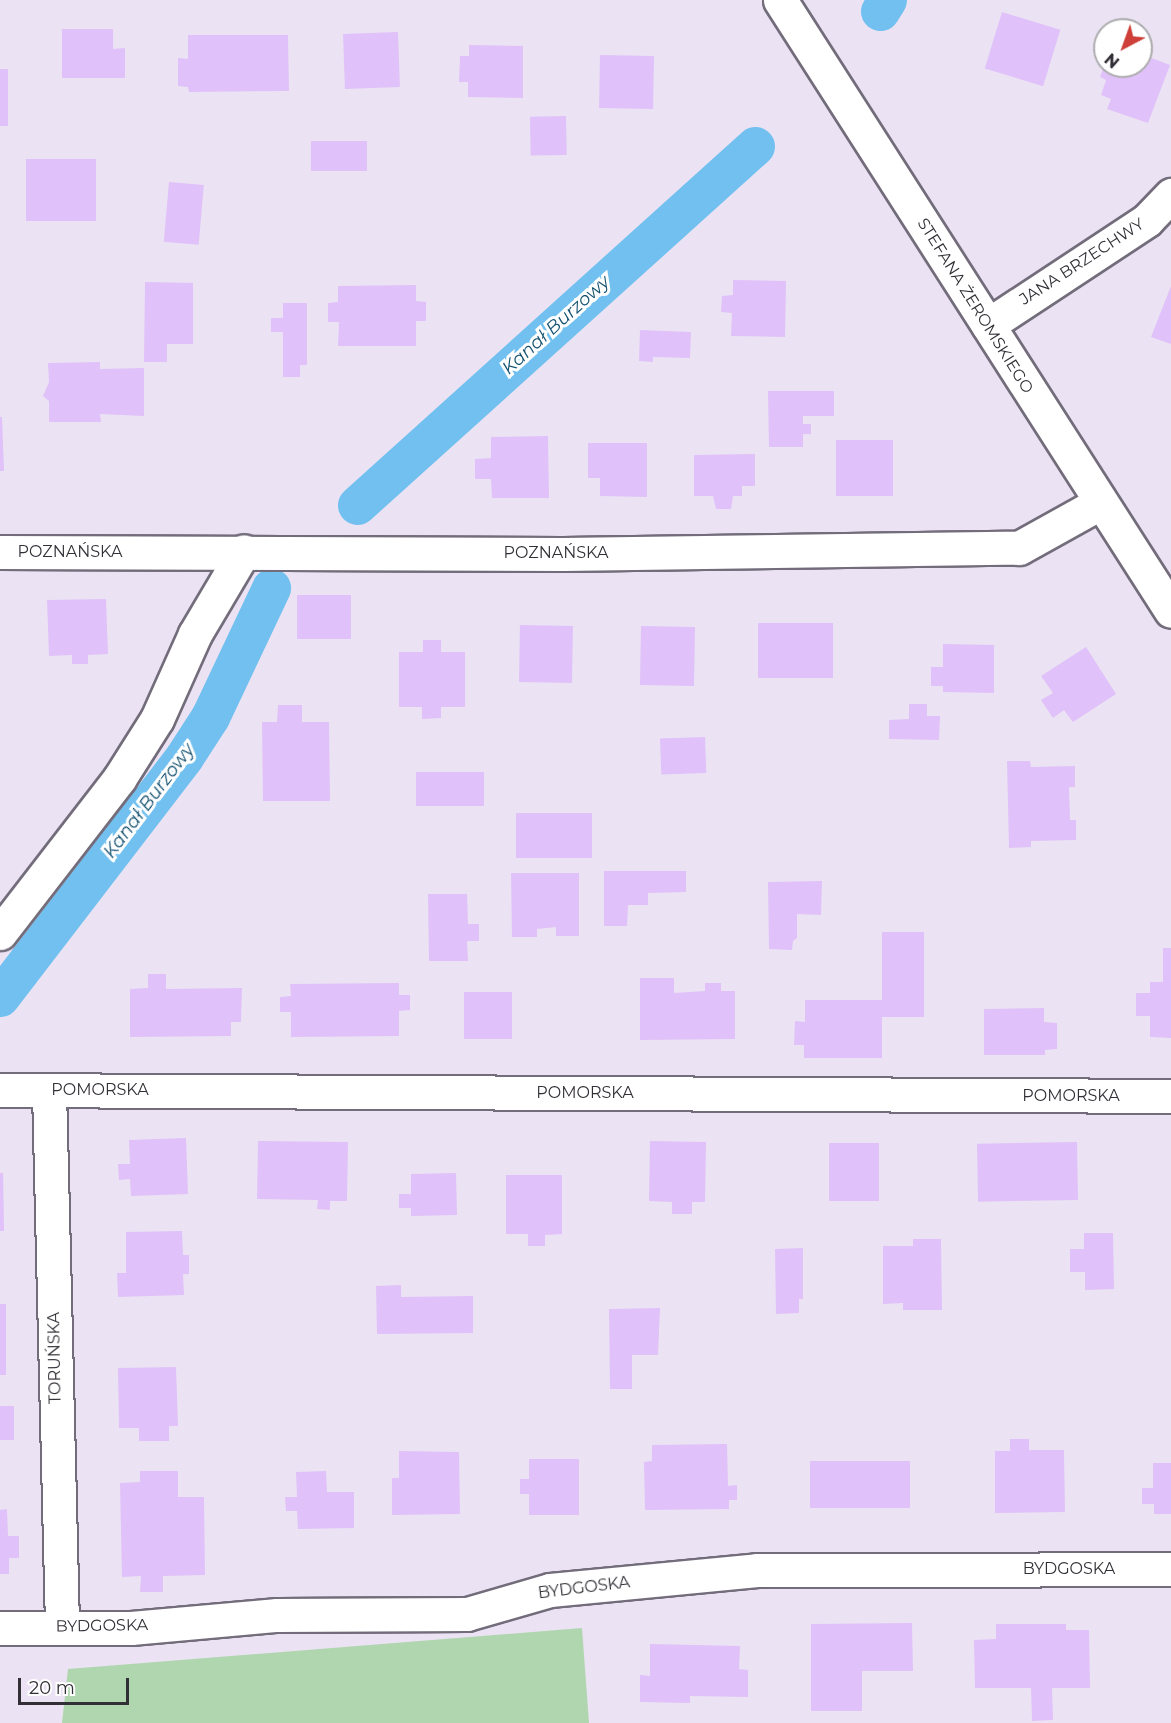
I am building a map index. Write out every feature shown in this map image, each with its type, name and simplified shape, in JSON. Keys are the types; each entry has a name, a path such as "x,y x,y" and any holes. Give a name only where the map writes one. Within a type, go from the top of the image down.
{"street":[{"name":"STEFANA ŻEROMSKIEGO","path":"780,0 1171,611"},
{"name":"JANA BRZECHWY","path":"988,325 1147,220 1171,195"},
{"name":"POZNAŃSKA","path":"0,552 244,551 563,554 1019,548 1100,502"},
{"path":"0,933 118,779 158,719 195,634 244,551"},
{"path":"0,892 33,891"},
{"name":"POMORSKA","path":"0,1090 1171,1096"},
{"name":"TORUŃSKA","path":"49,1090 62,1626"},
{"name":"BYDGOSKA","path":"0,1628 62,1626 131,1628 277,1615 467,1614 550,1590 757,1570 1171,1569"}],"green space":[{"path":"582,1628 589,1723 62,1723 68,1669"}],"building":[{"path":"1002,12 1060,30 1043,86 985,68"},
{"path":"62,29 113,29 113,49 125,48 125,78 62,78"},
{"path":"398,32 400,87 345,89 343,34"},
{"path":"188,35 288,35 289,91 189,92 188,87 178,86 178,58 188,59"},
{"path":"469,45 523,46 523,98 468,97 468,82 459,82 460,56 469,56"},
{"path":"600,55 654,56 653,109 599,108"},
{"path":"1153,59 1170,65 1148,123 1107,109 1111,99 1101,95 1106,80 1102,78 1153,78"},
{"path":"0,69 8,69 8,126 0,126"},
{"path":"566,116 567,155 531,156 530,117"},
{"path":"311,141 367,141 367,171 311,171"},
{"path":"26,159 96,159 96,221 26,221"},
{"path":"169,182 204,185 199,245 164,242"},
{"path":"733,280 786,281 785,337 731,336 732,313 721,312 722,296 733,295"},
{"path":"145,282 193,283 193,344 167,344 167,362 144,362"},
{"path":"416,285 416,301 426,302 426,321 416,321 416,346 338,346 339,322 328,322 328,303 338,302 338,286"},
{"path":"1171,286 1171,344 1151,337"},
{"path":"283,303 307,303 307,365 300,365 300,377 283,377 283,332 271,332 271,318 283,318"},
{"path":"640,330 691,332 690,358 653,357 653,362 639,361"},
{"path":"100,362 100,369 144,368 144,416 100,414 101,422 49,422 49,401 43,396 49,382 48,363"},
{"path":"768,391 834,391 834,416 803,416 803,424 811,424 811,434 803,434 803,447 769,447"},
{"path":"0,417 2,417 4,471 0,471"},
{"path":"548,436 549,498 492,498 491,479 475,479 475,459 491,458 491,437"},
{"path":"836,440 893,440 893,496 836,496"},
{"path":"588,443 647,443 647,497 600,496 600,478 588,478"},
{"path":"755,454 755,486 742,486 742,496 733,496 731,509 716,509 713,496 694,496 694,455"},
{"path":"297,595 351,595 351,639 297,639"},
{"path":"106,599 108,654 88,655 88,664 72,664 72,655 49,656 47,600"},
{"path":"758,623 833,623 833,678 758,678"},
{"path":"520,625 573,626 572,683 519,682"},
{"path":"641,626 695,627 694,686 640,685"},
{"path":"423,640 441,640 441,652 465,652 465,707 441,707 441,718 422,719 422,707 399,707 399,652 423,652"},
{"path":"943,644 994,645 994,693 943,692 943,686 931,686 931,667 943,667"},
{"path":"1086,647 1116,694 1073,722 1064,710 1053,718 1041,700 1053,693 1041,676"},
{"path":"909,704 927,704 927,716 940,716 939,740 889,739 889,720 909,719"},
{"path":"278,705 302,705 302,722 329,722 330,801 263,801 262,722 277,722"},
{"path":"705,737 706,773 661,775 660,739"},
{"path":"1007,761 1030,761 1031,767 1075,766 1075,787 1069,787 1070,820 1076,820 1076,840 1031,841 1031,847 1009,848"},
{"path":"416,772 484,772 484,806 416,806"},
{"path":"516,813 592,813 592,858 516,858"},
{"path":"604,871 686,871 686,892 648,893 648,905 628,905 627,926 604,926"},
{"path":"511,873 579,873 579,936 556,936 556,927 537,929 537,937 512,937"},
{"path":"822,881 821,915 797,914 797,938 793,941 792,950 769,949 768,882"},
{"path":"428,894 467,894 468,924 479,924 479,941 467,941 468,961 429,961"},
{"path":"882,932 924,932 924,1017 882,1017 882,1058 804,1058 804,1045 794,1045 795,1021 805,1022 805,1000 882,1000"},
{"path":"1163,948 1171,948 1171,1038 1150,1037 1150,1016 1136,1016 1136,993 1150,993 1150,982 1163,982"},
{"path":"148,974 166,974 166,989 242,988 241,1022 231,1022 231,1036 130,1037 130,989 148,988"},
{"path":"640,978 674,978 674,993 705,991 705,983 721,983 721,991 735,991 735,1039 640,1040"},
{"path":"399,983 399,995 410,995 410,1010 399,1011 399,1036 291,1037 291,1012 280,1012 280,997 291,996 290,984"},
{"path":"464,992 512,992 512,1039 464,1039"},
{"path":"1044,1008 1044,1022 1057,1023 1057,1049 1045,1050 1045,1055 984,1055 984,1009"},
{"path":"186,1138 188,1194 131,1196 130,1179 119,1180 118,1164 130,1164 129,1140"},
{"path":"258,1141 348,1142 347,1201 330,1201 330,1210 317,1209 318,1200 257,1199"},
{"path":"650,1141 706,1142 705,1202 692,1202 692,1214 672,1214 672,1202 649,1201"},
{"path":"1077,1142 1078,1200 978,1202 977,1144"},
{"path":"829,1143 879,1143 879,1201 829,1201"},
{"path":"0,1173 3,1173 4,1231 0,1231"},
{"path":"456,1173 457,1215 411,1216 411,1208 399,1208 399,1194 411,1194 411,1174"},
{"path":"506,1175 562,1175 562,1234 545,1235 545,1246 528,1246 528,1234 506,1234"},
{"path":"182,1231 183,1255 189,1255 189,1274 183,1274 184,1295 118,1297 117,1273 126,1273 126,1232"},
{"path":"1084,1233 1113,1233 1114,1289 1085,1290 1085,1272 1070,1272 1070,1249 1084,1249"},
{"path":"913,1239 941,1239 942,1310 903,1310 903,1303 883,1304 883,1246 913,1246"},
{"path":"803,1248 803,1299 799,1299 799,1313 776,1314 775,1249"},
{"path":"401,1285 401,1297 473,1296 473,1333 377,1334 376,1286"},
{"path":"0,1304 6,1304 6,1375 0,1375"},
{"path":"660,1308 658,1355 632,1355 632,1389 610,1389 609,1309"},
{"path":"176,1367 178,1426 169,1426 169,1441 139,1441 139,1428 119,1428 118,1368"},
{"path":"0,1406 14,1406 14,1440 0,1440"},
{"path":"1010,1439 1029,1439 1029,1450 1064,1450 1065,1512 995,1513 995,1451 1010,1451"},
{"path":"727,1444 728,1486 737,1485 737,1500 729,1500 729,1509 645,1510 644,1462 652,1461 652,1445"},
{"path":"399,1451 459,1452 460,1514 392,1515 392,1478 399,1478"},
{"path":"529,1459 579,1459 579,1515 529,1515 529,1494 520,1494 520,1479 529,1479"},
{"path":"810,1461 910,1461 910,1508 810,1508"},
{"path":"1153,1463 1171,1463 1171,1514 1154,1514 1154,1504 1142,1504 1142,1488 1153,1488"},
{"path":"140,1471 178,1471 178,1497 204,1497 205,1575 163,1576 163,1592 140,1592 141,1576 122,1577 120,1483 140,1482"},
{"path":"326,1471 327,1492 354,1492 354,1528 298,1529 297,1511 286,1511 285,1497 297,1497 296,1472"},
{"path":"7,1509 8,1536 19,1536 19,1558 9,1558 9,1574 0,1574 0,1510"},
{"path":"912,1623 913,1671 862,1671 862,1711 811,1711 811,1624"},
{"path":"996,1624 1066,1624 1066,1630 1089,1630 1090,1688 1052,1688 1053,1720 1032,1721 1031,1688 975,1688 974,1640 996,1639"},
{"path":"650,1644 740,1646 739,1669 748,1670 748,1697 690,1696 690,1703 640,1702 640,1675 650,1676"}],"waterway":[{"name":"Kanał Burzowy","path":"880,11 887,0"},
{"name":"Kanał Burzowy","path":"357,505 755,146"},
{"name":"Kanał Burzowy","path":"0,997 184,757 210,717 271,588"}]}
